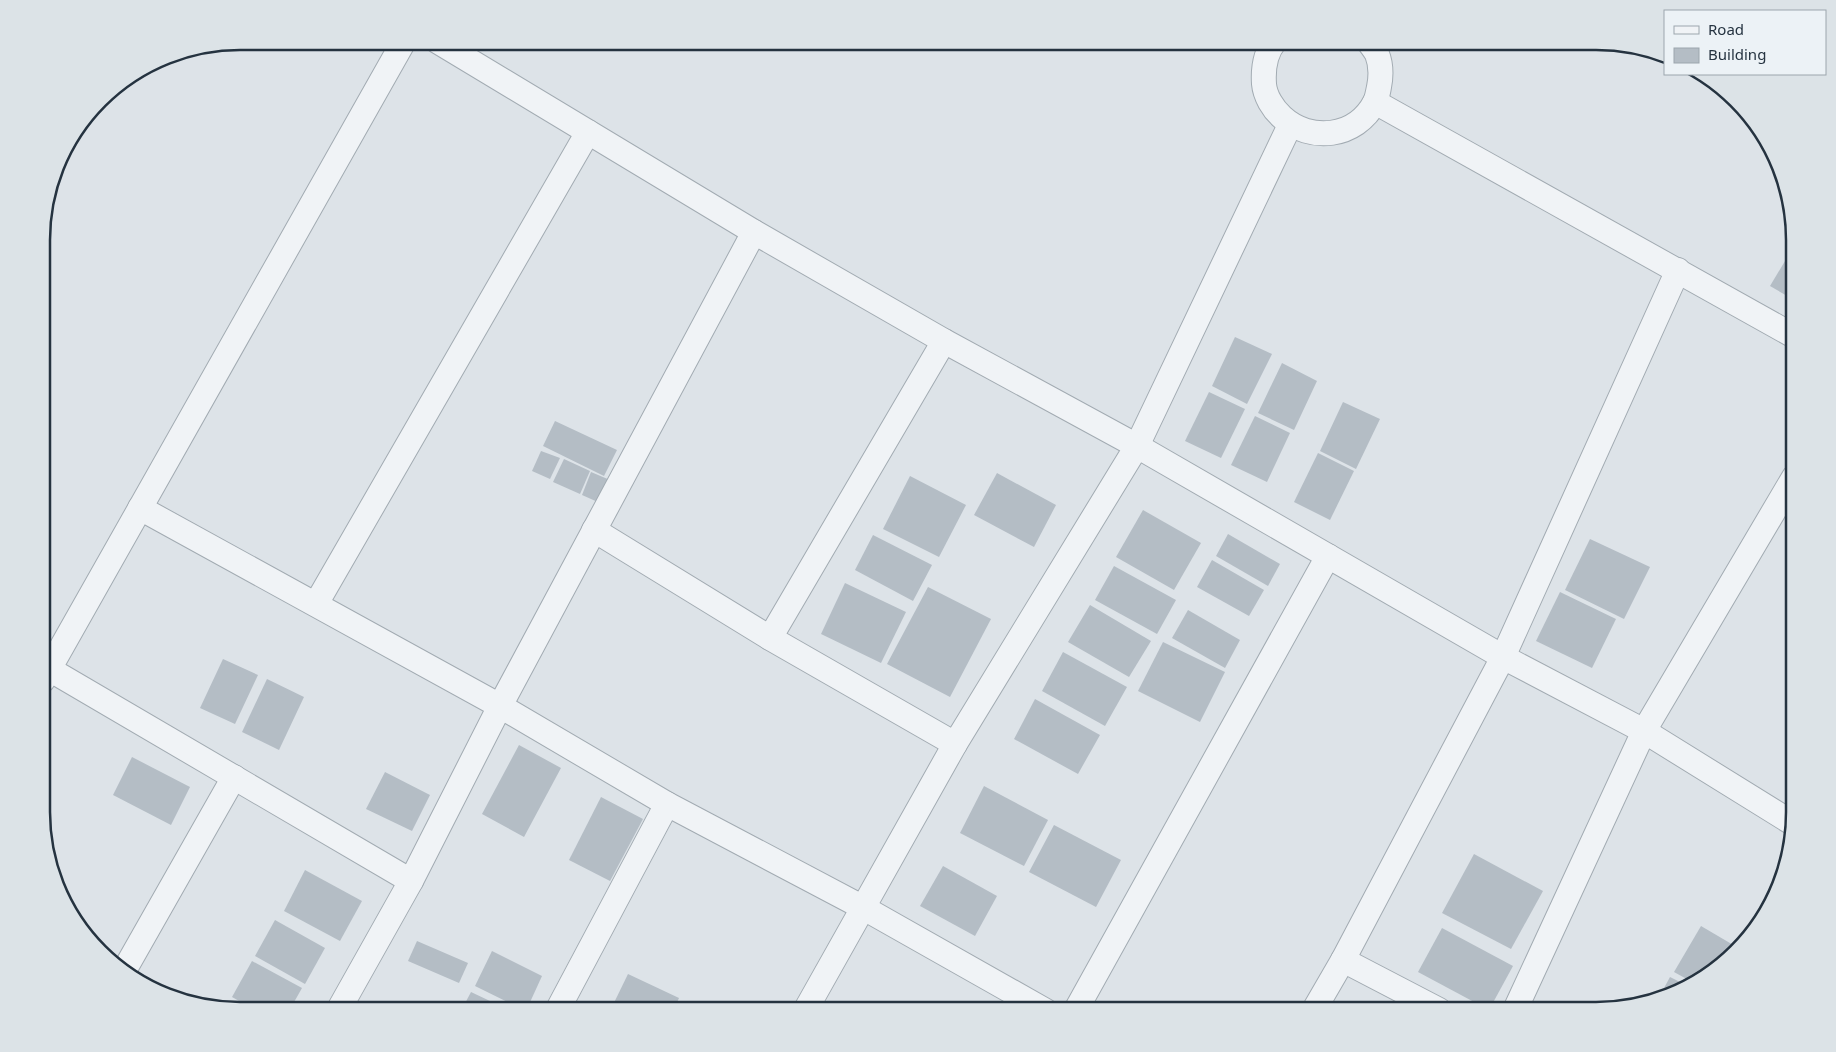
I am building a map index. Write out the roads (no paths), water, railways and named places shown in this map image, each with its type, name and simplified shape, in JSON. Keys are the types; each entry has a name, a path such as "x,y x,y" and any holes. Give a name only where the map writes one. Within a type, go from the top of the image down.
{"street":[{"path":"50,668 399,50"},
{"path":"451,50 754,232 944,340 1137,446 1503,657 1644,731 1786,819"},
{"path":"1267,50 1263,68 1265,90 1274,110 1290,125 1313,134 1338,132 1360,121 1375,102 1381,78 1377,54 1374,50"},
{"path":"1375,102 1786,331"},
{"path":"810,1002 955,744 1137,446 1290,125"},
{"path":"316,604 588,132"},
{"path":"343,1002 411,881 500,706 754,232"},
{"path":"1319,1002 1343,960 1503,657 1678,270"},
{"path":"770,638 944,340"},
{"path":"1519,1002 1644,731 1786,491"},
{"path":"140,508 500,706 668,804 862,907 1032,1002"},
{"path":"594,530 770,638 955,744"},
{"path":"1080,1002 1328,556"},
{"path":"50,677 234,777 411,881"},
{"path":"127,965 234,777"},
{"path":"562,1002 668,804"},
{"path":"1343,960 1424,1002"}]}
